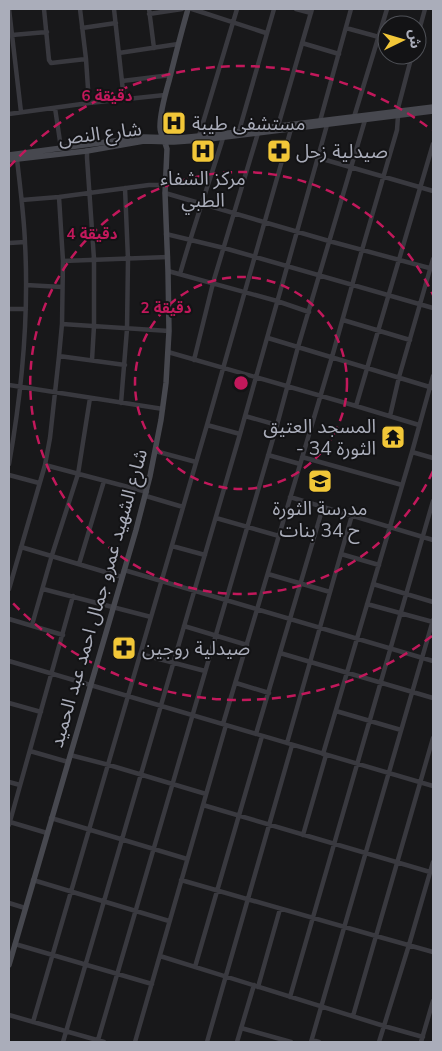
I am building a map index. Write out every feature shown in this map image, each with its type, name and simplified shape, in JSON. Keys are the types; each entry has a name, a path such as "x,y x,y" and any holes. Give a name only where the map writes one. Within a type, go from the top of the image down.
{"street":[{"path":"9,9 21,112"},
{"path":"44,9 49,60 51,63 86,59"},
{"path":"80,9 89,103"},
{"path":"114,9 124,100"},
{"path":"154,48 149,12 182,9"},
{"path":"190,9 266,33"},
{"name":"شارع الشهيد عمرو جمال احمد عبد الحميد","path":"9,965 146,494 163,410 169,332 168,257 164,193 167,154 160,127 165,96 178,44 190,9"},
{"path":"199,136 237,9"},
{"path":"239,131 274,9"},
{"path":"278,126 311,11 296,9"},
{"path":"320,121 351,9"},
{"path":"82,28 116,24"},
{"path":"346,28 377,36"},
{"path":"12,35 47,32"},
{"path":"354,117 377,42"},
{"path":"302,43 338,54"},
{"path":"119,53 178,44"},
{"path":"9,65 15,64"},
{"path":"135,1042 257,609 384,177 397,130 398,114 410,65"},
{"path":"122,81 171,75"},
{"path":"9,114 89,103 165,96"},
{"name":"شارع النص","path":"163,140 180,142 327,125 365,120 433,106"},
{"path":"55,108 61,148"},
{"name":"شارع النص","path":"9,160 88,147 199,136 354,117 433,111"},
{"path":"98,1040 365,120"},
{"path":"63,1042 268,338 327,125"},
{"path":"33,1022 162,581 291,129"},
{"path":"194,360 213,283 258,133"},
{"path":"180,274 223,138"},
{"path":"356,406 433,144"},
{"path":"88,147 94,260 92,360"},
{"name":"شارع النص","path":"9,155 61,148 88,147"},
{"path":"319,158 433,190"},
{"path":"9,464 24,352 26,309 25,242 17,159"},
{"path":"22,200 165,185"},
{"path":"121,403 127,329 128,259 125,188"},
{"path":"164,193 329,241 432,268"},
{"path":"9,588 45,465 55,392 62,324 63,261 60,197"},
{"path":"166,234 224,248 433,308"},
{"path":"9,243 25,242"},
{"path":"63,261 168,257"},
{"path":"390,416 399,377 433,260"},
{"path":"168,271 277,301 309,312"},
{"path":"26,285 62,287"},
{"path":"9,309 26,309"},
{"path":"343,320 410,340"},
{"path":"62,324 169,332"},
{"path":"268,338 432,387"},
{"path":"168,352 419,425"},
{"path":"59,356 124,365"},
{"path":"303,835 336,711 419,425 432,387 433,376"},
{"path":"9,385 163,410"},
{"path":"32,625 78,474 90,398"},
{"path":"245,416 277,425"},
{"path":"207,425 240,434"},
{"path":"155,451 196,462"},
{"path":"412,452 433,458"},
{"path":"268,455 300,464"},
{"path":"302,457 402,485"},
{"path":"45,465 104,481 183,507"},
{"path":"9,475 39,482"},
{"path":"79,564 104,481"},
{"path":"290,497 433,540"},
{"path":"290,997 433,500"},
{"path":"195,967 239,816 269,692 323,506"},
{"path":"207,1042 270,825 310,662 352,515"},
{"path":"216,518 279,536"},
{"path":"21,546 122,577"},
{"path":"172,546 205,555"},
{"path":"341,554 379,565"},
{"path":"9,564 15,566"},
{"path":"124,570 433,661"},
{"path":"268,574 330,592"},
{"path":"373,584 433,602"},
{"path":"43,589 151,617"},
{"path":"47,833 9,824 73,596"},
{"path":"319,1042 311,1041 433,621 367,604"},
{"path":"9,618 63,635"},
{"path":"184,626 247,645"},
{"path":"280,653 433,698"},
{"path":"140,654 205,671"},
{"path":"9,661 433,786"},
{"path":"236,683 269,692"},
{"path":"9,703 41,712"},
{"path":"336,711 401,730"},
{"path":"353,1016 420,782 431,756 433,738"},
{"path":"30,751 68,762"},
{"path":"70,755 206,794"},
{"path":"9,782 20,785"},
{"path":"203,805 430,872"},
{"path":"52,818 187,859"},
{"path":"379,1042 433,862"},
{"path":"34,880 169,921"},
{"path":"181,880 433,952"},
{"path":"9,903 25,908"},
{"path":"237,1042 280,909"},
{"path":"15,944 152,984"},
{"path":"160,956 353,1016 422,1040 433,1001"},
{"path":"9,1015 104,1042"},
{"path":"241,1028 291,1042"}],"shaded area":[{"name":"مستشفى طيبة","path":"168,115 184,118 180,134 165,136"}],"place":[{"name":"مستشفى طيبة","path":"174,123"},
{"name":"مركز الشفاء الطبي","path":"203,151"},
{"name":"صيدلية زحل","path":"279,151"},
{"name":"المسجد العتيق - الثورة 34","path":"393,437"},
{"name":"مدرسة الثورة ح 34 بنات","path":"320,481"},
{"name":"صيدلية روجين","path":"124,648"}]}
